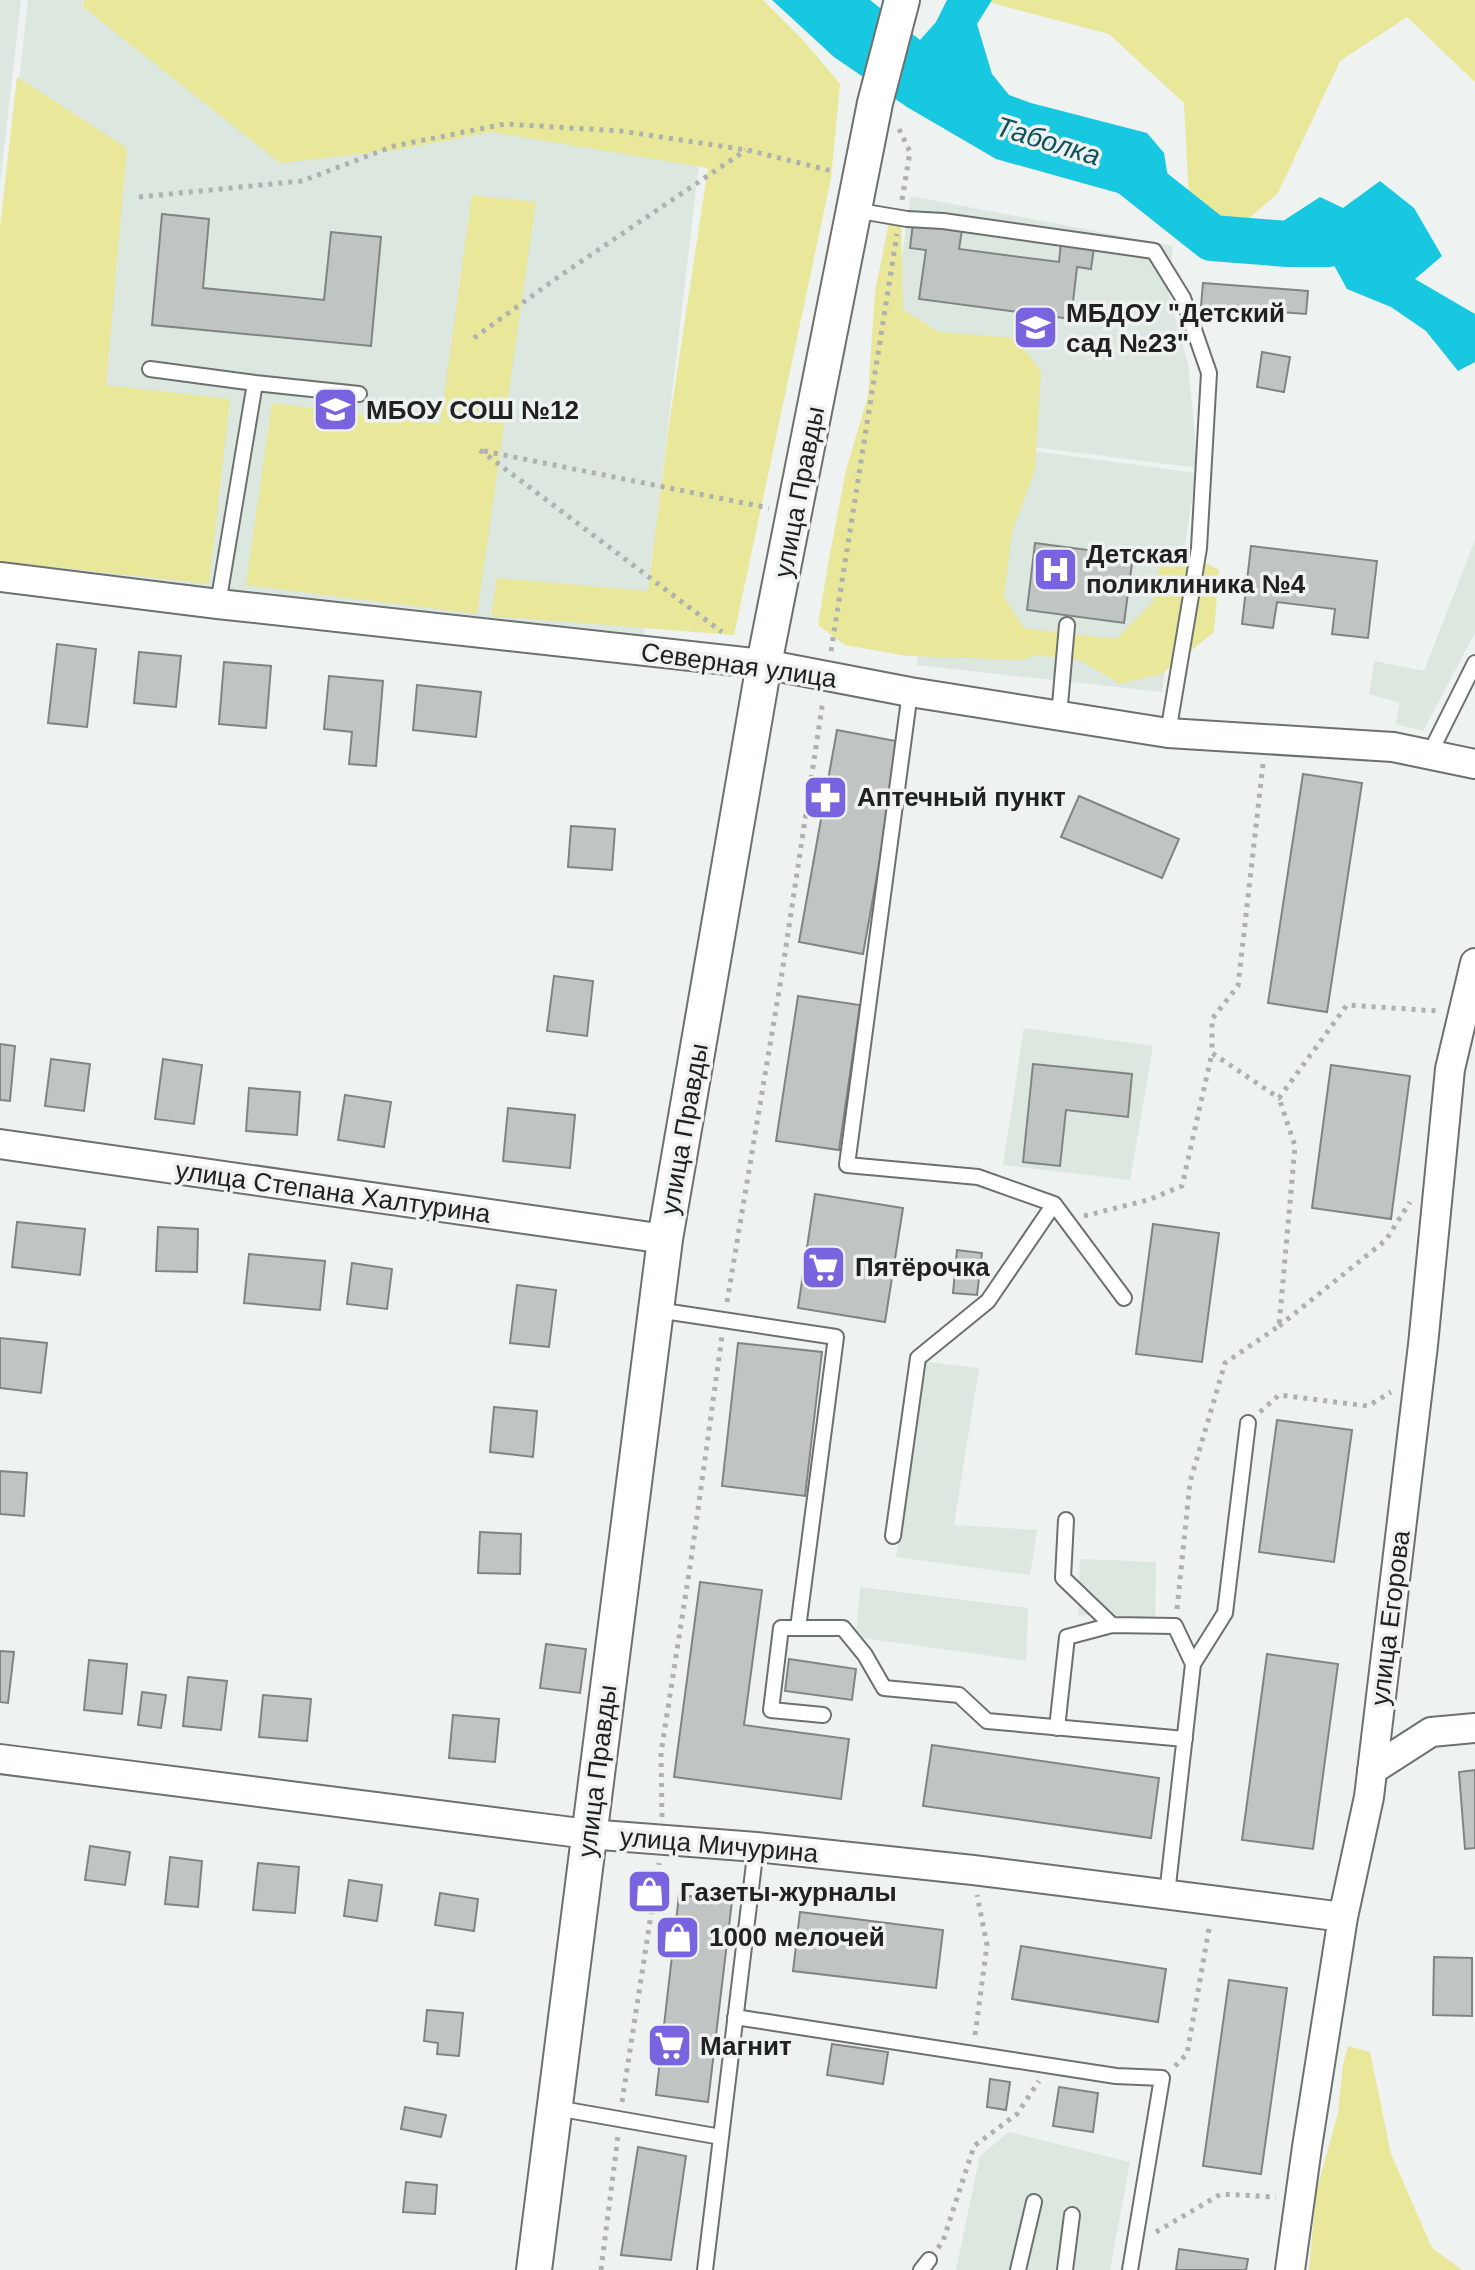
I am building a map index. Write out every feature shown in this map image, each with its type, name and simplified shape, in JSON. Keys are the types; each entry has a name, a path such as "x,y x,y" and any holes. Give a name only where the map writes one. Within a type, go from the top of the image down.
{"street":[{"name":"улица Правды","path":"534,2270 665,1239 764,664 857,194 884,111 902,0"},
{"name":"Северная улица","path":"0,577 764,664 910,692 1168,733 1393,747 1475,764"},
{"name":"улица Егорова","path":"1290,2270 1343,1917 1369,1797 1419,1375 1450,1069 1475,963"},
{"name":"улица Степана Халтурина","path":"0,1144 665,1239"},
{"path":"1372,1770 1431,1732 1475,1728"},
{"name":"улица Мичурина","path":"0,1759 588,1834 756,1847 973,1870 1343,1917"}],"lane":[{"path":"857,194 899,217 1154,251 1183,298 1209,373 1199,548 1168,733"},
{"path":"150,369 359,394"},
{"path":"218,604 255,383"},
{"path":"1059,716 1067,625"},
{"path":"1429,755 1475,663"},
{"path":"910,692 847,1165 978,1177 1054,1204 1124,1298"},
{"path":"893,1536 918,1358 988,1301 1054,1204"},
{"path":"657,1310 836,1337 798,1628"},
{"path":"1167,1894 1193,1664 1225,1613 1248,1423"},
{"path":"1066,1520 1063,1578 1112,1625"},
{"path":"1057,1728 1067,1637 1112,1625 1175,1626 1193,1664"},
{"path":"823,1715 771,1710 781,1628 843,1628 865,1655 884,1688 959,1695 987,1721 1185,1739"},
{"path":"705,2270 756,1847"},
{"path":"735,2017 1116,2076 1162,2078 1130,2270"},
{"path":"556,2108 721,2137"},
{"path":"1018,2270 1034,2202"},
{"path":"1065,2270 1072,2215"}],"path":[{"path":"601,2270 620,2119 663,1841 661,1753 724,1319 782,973 910,152 884,111"},
{"path":"139,197 302,181 394,146 505,124 621,131 747,150 857,194"},
{"path":"474,338 561,275 747,150"},
{"path":"727,636 480,450 795,514"},
{"path":"1067,1221 1148,1200 1182,1186 1212,1053 1212,1019 1238,986 1265,739"},
{"path":"1279,1098 1347,1005 1463,1013"},
{"path":"1212,1053 1279,1098 1295,1146 1279,1326"},
{"path":"1175,1626 1190,1482 1225,1363 1279,1326 1386,1240 1418,1190"},
{"path":"1248,1423 1279,1395 1368,1406 1419,1375"},
{"path":"972,2055 987,1945 973,1870"},
{"path":"1162,2078 1187,2054 1214,1900"},
{"path":"925,2265 943,2241 974,2146 1017,2114 1048,2066"},
{"path":"1134,2244 1221,2194 1300,2198"}],"shaded area":[{"path":"0,0 21,0 0,184"},
{"name":"МБОУ СОШ №12","path":"28,0 548,0 716,19 643,639 0,564 0,256"},
{"path":"84,0 763,0 803,40 840,84 831,178 734,635 491,616 497,578 648,591 668,432 708,168 491,132 403,149 280,163 83,7"},
{"path":"980,0 1475,0 1475,82 1407,17 1340,61 1278,193 1236,230 1189,199 1184,103 1109,34"},
{"path":"17,77 127,148 106,385 230,399 209,584 0,561 0,227"},
{"path":"472,195 536,202 477,614 246,585 272,403 440,424"},
{"name":"МБДОУ \"Детский сад №23\"","path":"911,196 1173,246 1168,292 1188,364 1198,468 876,427"},
{"path":"901,221 903,310 939,332 1015,338 1041,371 1035,470 1012,532 1004,597 1024,628 1116,639 1153,602 1161,558 1181,550 1219,570 1214,632 1163,673 1120,684 1079,660 1033,655 1025,660 907,656 845,645 818,625 846,470 868,396 875,292 889,222"},
{"name":"Детская поликлиника №4","path":"945,439 1196,473 1162,692 917,665"},
{"path":"1475,540 1475,633 1423,731 1396,724 1400,703 1369,694 1374,661 1424,671"},
{"path":"1024,1028 1153,1046 1130,1180 1003,1165"},
{"path":"926,1362 979,1368 954,1525 1037,1530 1030,1575 896,1557"},
{"path":"1080,1559 1156,1562 1155,1618 1078,1615"},
{"path":"860,1587 1028,1608 1026,1661 856,1637"},
{"path":"1348,2046 1370,2052 1391,2154 1432,2248 1462,2270 1309,2270 1316,2193 1338,2113"},
{"path":"1009,2132 1130,2162 1110,2270 956,2270 980,2156"}],"water":[{"path":"772,0 870,0 920,40 936,22 947,0 992,0 977,24 992,74 1009,95 1147,133 1164,153 1168,178 1143,200 996,159 907,107 834,57"},
{"path":"1380,181 1414,208 1442,256 1415,279 1475,314 1475,362 1458,371 1426,331 1391,307 1347,289 1325,249 1269,249 1263,234 1320,197 1343,208"}],"building":[{"path":"162,214 209,219 203,288 324,300 331,232 381,237 371,346 152,325"},
{"path":"913,223 962,230 959,249 1059,262 1061,242 1094,247 1091,269 1077,267 1071,319 919,299 926,250 910,248"},
{"path":"1203,283 1308,291 1306,314 1201,306"},
{"path":"1262,352 1290,357 1284,392 1257,387"},
{"path":"1035,543 1133,556 1124,623 1027,610"},
{"path":"1251,546 1377,561 1368,638 1332,634 1335,609 1277,602 1273,628 1242,624"},
{"path":"57,644 96,649 87,727 48,723"},
{"path":"139,652 181,656 176,707 134,703"},
{"path":"224,662 271,666 266,728 219,724"},
{"path":"329,676 383,681 376,766 349,764 352,732 324,729"},
{"path":"417,685 481,692 476,737 413,730"},
{"path":"837,730 901,742 863,954 799,942"},
{"path":"1303,774 1362,783 1327,1012 1268,1003"},
{"path":"1079,796 1179,839 1162,878 1061,837"},
{"path":"571,826 615,829 612,870 568,867"},
{"path":"554,976 593,981 587,1036 547,1031"},
{"path":"798,996 860,1005 839,1150 776,1141"},
{"path":"0,1044 15,1046 10,1101 0,1100"},
{"path":"51,1059 90,1064 84,1111 45,1106"},
{"path":"163,1059 202,1065 194,1124 155,1119"},
{"path":"1033,1064 1132,1074 1128,1117 1066,1110 1060,1166 1023,1162"},
{"path":"1331,1065 1410,1076 1391,1219 1312,1208"},
{"path":"249,1088 300,1092 297,1135 246,1131"},
{"path":"345,1095 391,1102 384,1147 338,1140"},
{"path":"508,1108 575,1115 570,1168 503,1161"},
{"path":"815,1194 903,1208 885,1322 798,1308"},
{"path":"17,1222 85,1229 80,1275 12,1267"},
{"path":"1153,1224 1219,1233 1202,1362 1136,1354"},
{"path":"158,1227 198,1229 197,1272 156,1271"},
{"path":"957,1250 982,1253 977,1295 953,1293"},
{"path":"249,1254 325,1261 320,1310 244,1303"},
{"path":"352,1263 392,1269 387,1309 347,1304"},
{"path":"517,1285 556,1290 549,1347 510,1343"},
{"path":"0,1338 47,1343 41,1393 0,1388"},
{"path":"738,1343 822,1352 805,1496 722,1486"},
{"path":"494,1407 537,1411 533,1457 490,1452"},
{"path":"1277,1420 1352,1430 1334,1562 1259,1552"},
{"path":"0,1471 27,1473 24,1516 0,1514"},
{"path":"480,1532 521,1534 520,1574 478,1573"},
{"path":"700,1582 762,1590 744,1725 849,1739 841,1799 674,1777"},
{"path":"546,1644 586,1649 580,1693 540,1688"},
{"path":"0,1651 14,1652 8,1703 0,1702"},
{"path":"1267,1654 1338,1664 1313,1849 1242,1840"},
{"path":"789,1659 856,1669 852,1700 785,1691"},
{"path":"89,1660 127,1664 122,1714 84,1710"},
{"path":"188,1677 227,1681 221,1730 183,1726"},
{"path":"142,1692 166,1695 161,1728 138,1725"},
{"path":"263,1695 311,1699 307,1741 259,1737"},
{"path":"453,1715 499,1719 495,1762 449,1758"},
{"path":"932,1745 1159,1778 1151,1838 923,1806"},
{"path":"1475,1770 1475,1848 1465,1849 1459,1772"},
{"path":"90,1846 130,1852 125,1885 85,1880"},
{"path":"170,1857 202,1861 198,1907 165,1904"},
{"path":"258,1863 299,1867 295,1913 253,1910"},
{"path":"349,1880 382,1885 377,1921 344,1916"},
{"path":"440,1893 478,1899 474,1931 435,1925"},
{"path":"679,1895 732,1901 708,2102 656,2095"},
{"path":"800,1912 943,1930 936,1988 793,1971"},
{"path":"1021,1946 1166,1969 1158,2022 1012,1999"},
{"path":"1434,1957 1472,1958 1472,2016 1433,2015"},
{"path":"1229,1980 1287,1988 1261,2174 1203,2166"},
{"path":"427,2010 463,2013 459,2056 437,2054 438,2043 424,2041"},
{"path":"832,2044 888,2052 883,2084 827,2075"},
{"path":"990,2079 1010,2082 1006,2110 987,2107"},
{"path":"1059,2087 1098,2093 1093,2132 1053,2126"},
{"path":"405,2107 446,2115 441,2137 401,2129"},
{"path":"638,2147 686,2156 671,2260 621,2255"},
{"path":"406,2182 437,2185 435,2214 403,2212"},
{"path":"1179,2249 1248,2259 1246,2270 1176,2270"}],"waterway":[{"name":"Таболка","path":"1101,158 1116,162 1212,238 1329,244"}],"place":[{"name":"МБДОУ \"Детский сад №23\"","path":"1035,328"},
{"name":"МБОУ СОШ №12","path":"335,410"},
{"name":"Детская поликлиника №4","path":"1055,569"},
{"name":"Аптечный пункт","path":"826,797"},
{"name":"Пятёрочка","path":"824,1267"},
{"name":"Газеты-журналы","path":"649,1892"},
{"name":"1000 мелочей","path":"678,1937"},
{"name":"Магнит","path":"669,2046"}]}
